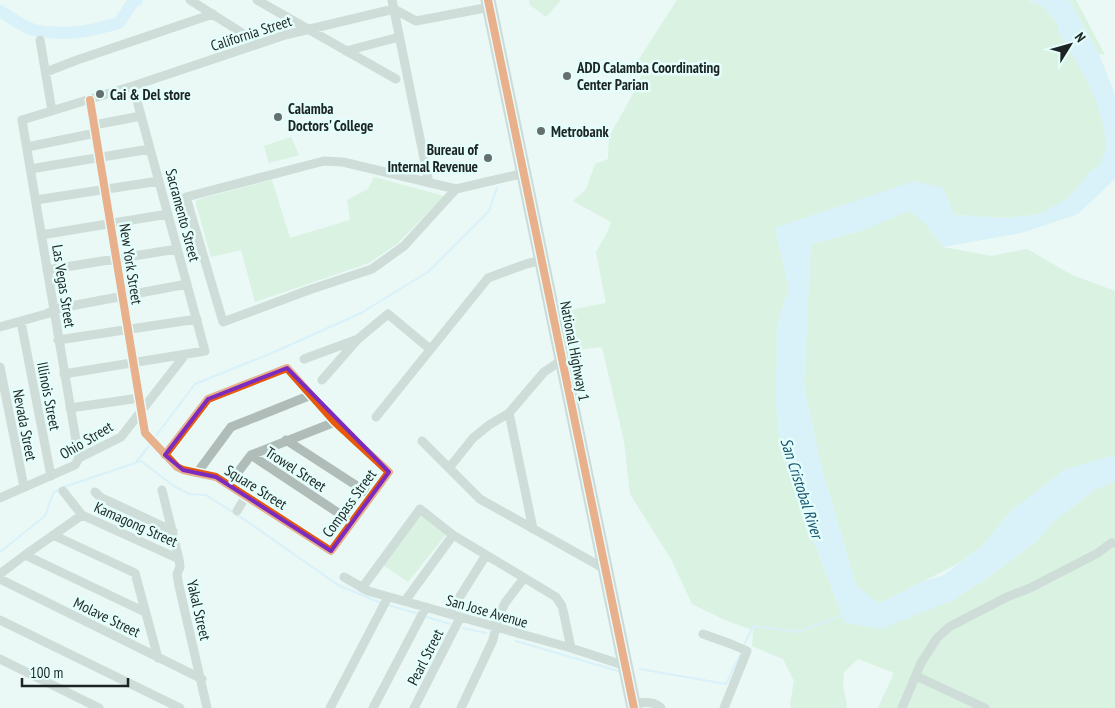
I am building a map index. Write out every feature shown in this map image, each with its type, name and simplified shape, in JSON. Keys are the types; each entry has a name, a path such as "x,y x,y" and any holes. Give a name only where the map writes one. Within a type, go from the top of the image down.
{"highway":[{"name":"National Highway 1","path":"489,4 634,706"}],"street":[{"path":"190,0 258,43"},
{"path":"257,0 396,79"},
{"path":"393,4 416,21 489,4"},
{"path":"393,4 429,183"},
{"name":"California Street","path":"22,120 133,86 285,34 393,4"},
{"path":"46,72 213,14"},
{"path":"346,51 399,36"},
{"path":"40,40 52,111"},
{"name":"Sacramento Street","path":"133,86 205,351 185,355"},
{"name":"New York Street","path":"90,100 145,433"},
{"path":"27,147 141,116"},
{"name":"Las Vegas Street","path":"22,120 78,458"},
{"path":"30,169 150,149"},
{"path":"456,189 404,246 372,269 223,322 186,197 324,161 343,162 456,189 525,173"},
{"path":"36,200 159,180"},
{"path":"41,235 168,214"},
{"path":"47,270 178,249"},
{"path":"376,417 488,278 543,260"},
{"path":"0,327 21,322 60,308 187,284"},
{"path":"322,380 358,339 388,314 430,348"},
{"path":"58,340 197,319"},
{"name":"Illinois Street","path":"21,322 51,476"},
{"path":"304,359 358,339"},
{"path":"64,374 185,355"},
{"name":"Ohio Street","path":"0,496 75,465 78,458 121,436 185,355"},
{"path":"449,468 473,438 489,425 509,413 544,372 562,360"},
{"name":"Nevada Street","path":"0,367 24,487"},
{"path":"165,455 208,399 287,368 335,422 250,455 229,484"},
{"path":"197,473 231,427 311,395"},
{"path":"70,408 138,398"},
{"path":"509,413 533,529"},
{"name":"Compass Street","path":"331,551 389,472 335,422"},
{"name":"Square Street","path":"145,433 177,467 216,477 229,484 331,551"},
{"path":"286,440 371,495"},
{"path":"422,441 480,499 606,569"},
{"name":"Trowel Street","path":"250,455 352,522"},
{"name":"Yakal Street","path":"162,490 179,559 180,567 177,574 179,586 208,708"},
{"name":"Kamagong Street","path":"63,491 82,515 179,559"},
{"path":"95,492 100,497 173,531"},
{"path":"237,511 246,496"},
{"path":"362,588 420,509 453,536 556,597 563,608 571,648"},
{"name":"Kamagong Street","path":"0,574 53,534 82,515"},
{"path":"53,534 135,573 158,658"},
{"path":"406,601 453,536"},
{"path":"902,708 921,663 937,638 949,627 1006,597 1030,588 1115,543"},
{"path":"25,555 145,612"},
{"path":"449,614 486,555"},
{"name":"San Jose Avenue","path":"344,577 362,588 388,597 571,648 626,666"},
{"path":"461,708 493,640 498,618 505,603 524,578"},
{"name":"Molave Street","path":"0,580 202,679"},
{"path":"330,708 388,597"},
{"path":"373,708 426,607"},
{"name":"Pearl Street","path":"414,708 460,618"},
{"path":"0,620 180,708"},
{"path":"703,634 748,651 724,708"},
{"path":"0,659 99,708"},
{"path":"916,676 985,708"},
{"path":"634,706 649,702 657,704 661,708"}],"highlighted area":[{"path":"287,368 389,472 331,551 216,477 183,470 165,455 208,399"}],"green space":[{"path":"529,0 561,0 546,17 530,5"},
{"path":"677,0 1028,0 1045,8 1091,66 1112,129 1112,155 1090,172 1067,199 1040,214 1008,218 954,215 943,188 843,205 775,228 789,289 777,324 776,408 814,542 845,623 920,612 951,601 986,579 1038,540 1054,521 1096,489 1115,482 1115,708 878,708 894,673 858,659 844,672 843,686 846,708 791,708 794,681 783,659 752,646 753,630 727,621 692,604 671,559 630,494 624,441 602,347 568,351 559,312 606,303 596,252 611,222 573,201 586,189 595,164 608,159 609,137 643,72 639,59"},
{"path":"1069,0 1076,0 1105,55 1099,54"},
{"path":"291,137 299,155 269,163 264,146"},
{"path":"374,177 444,196 398,243 369,263 255,302 241,250 211,257 196,201 272,180 290,238 350,220 347,200 368,189"},
{"path":"909,210 925,223 943,247 991,256 1027,249 1072,275 1115,291 1115,455 1066,469 1012,510 982,546 959,563 879,604 856,585 820,462 804,384 811,244 861,231"},
{"path":"419,514 447,533 408,582 383,565"}],"water":[{"path":"1029,0 1069,0 1099,54 1115,95 1115,179 1078,214 1021,233 943,247 925,223 909,211 861,231 811,244 804,384 820,462 856,585 879,604 921,582 944,575 982,546 1012,510 1066,469 1115,455 1115,482 1096,489 1054,521 1038,540 986,579 951,601 881,629 845,623 814,542 776,408 777,324 789,289 775,228 914,181 943,188 954,215 1008,218 1040,214 1067,199 1090,172 1112,155 1112,129 1091,66 1045,8"}],"waterway":[{"path":"0,11 30,29 67,33 88,31 119,23 133,2 137,0"},
{"name":"San Cristobal River","path":"1064,30 1089,71 1108,121 1111,150 1103,172"},
{"path":"155,437 195,384 272,353 361,313 428,272 489,211 497,188"},
{"name":"San Cristobal River","path":"783,421 791,460"},
{"path":"136,462 149,446"},
{"path":"0,552 45,516 53,493 64,487 141,461 174,486 189,494 206,495 338,585 381,603"},
{"path":"388,605 419,614"},
{"path":"744,645 753,626 798,632 843,615"},
{"path":"427,617 450,624"},
{"path":"463,628 486,633"},
{"path":"516,641 618,671"},
{"path":"640,669 726,684 741,653"}],"cycle path":[{"path":"488,0 634,708"},
{"path":"90,100 145,433 177,467 216,477 331,551 389,472 335,422 287,368 208,399 165,455"}],"place":[{"name":"ADD Calamba Coordinating Center Parian","path":"567,76"},
{"name":"Cai & Del store","path":"100,94"},
{"name":"Calamba Doctors' College","path":"278,117"},
{"name":"Metrobank","path":"541,131"},
{"name":"Bureau of Internal Revenue","path":"488,158"}]}
